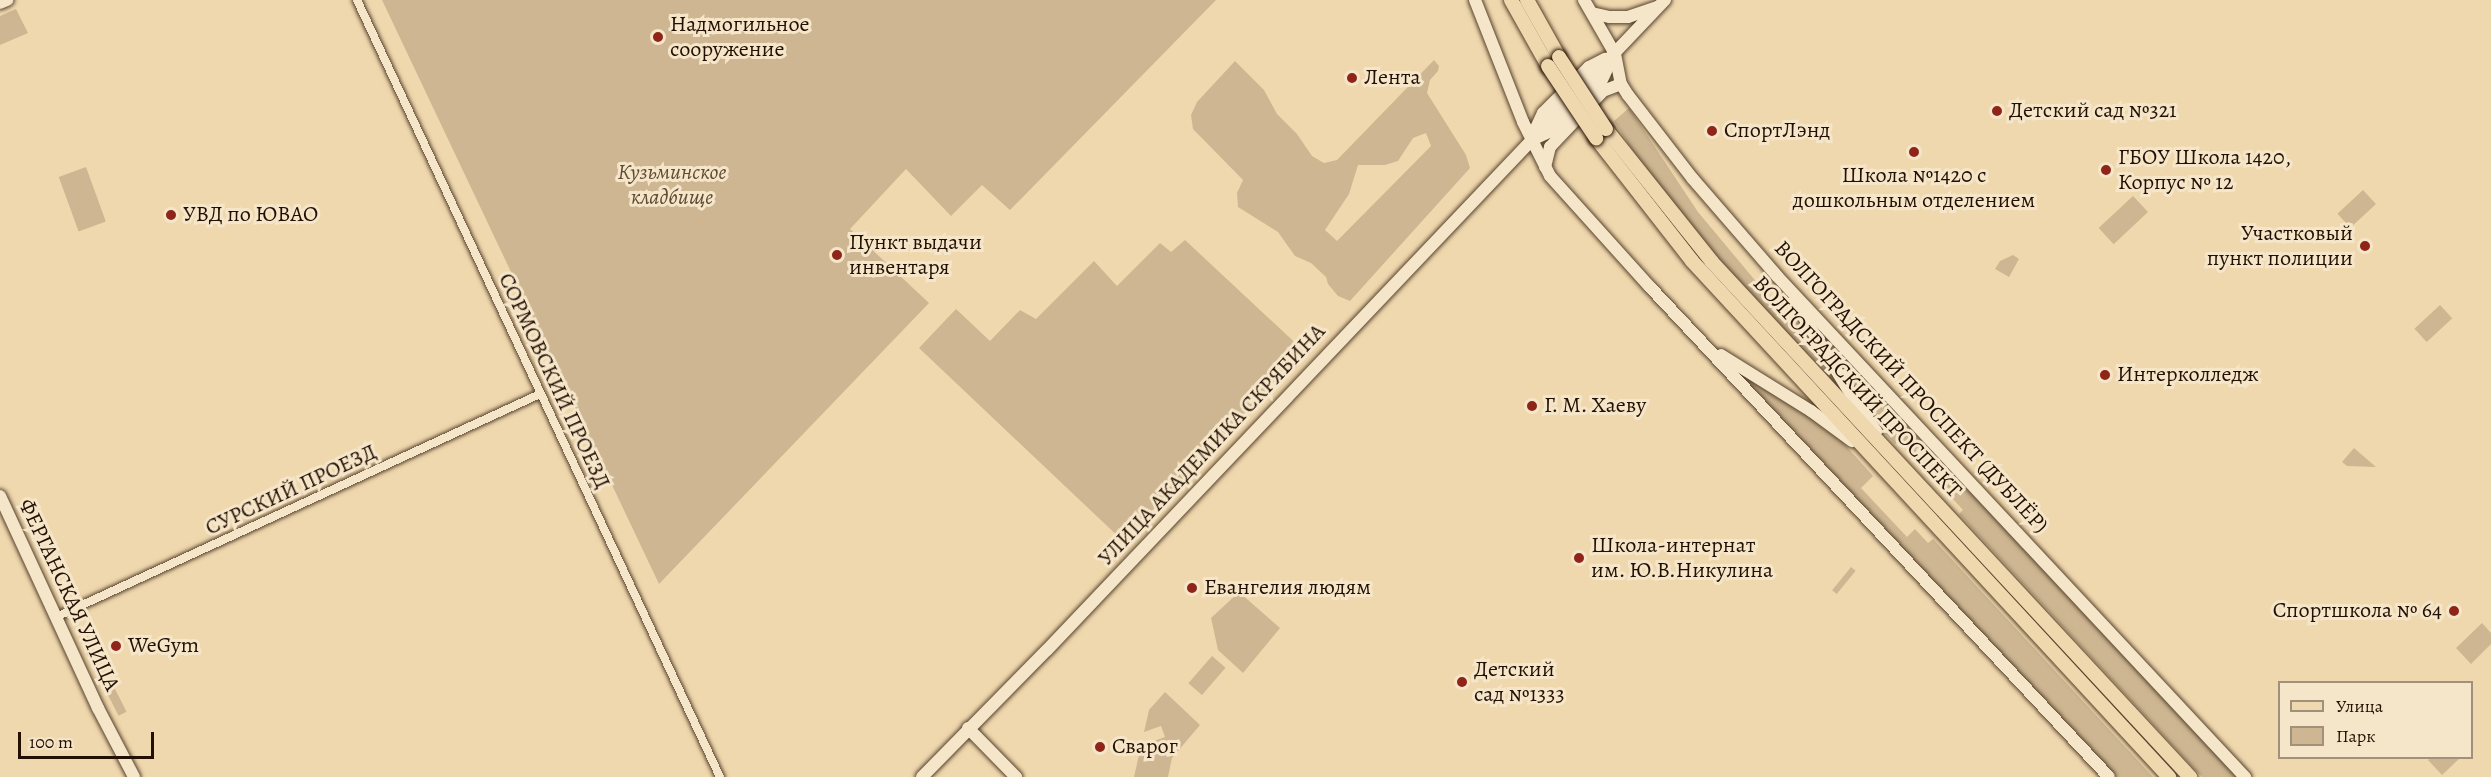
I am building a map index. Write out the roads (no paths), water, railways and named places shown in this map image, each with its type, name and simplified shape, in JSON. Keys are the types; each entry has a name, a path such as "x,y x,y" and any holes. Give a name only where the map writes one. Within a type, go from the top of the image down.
{"main road":[{"path":"0,3 8,0"},
{"path":"1475,0 1531,140 1550,176 1642,278 2109,777"},
{"name":"ВОЛГОГРАДСКИЙ ПРОСПЕКТ","path":"1511,0 1601,133 1692,261 2169,777"},
{"name":"ВОЛГОГРАДСКИЙ ПРОСПЕКТ","path":"1527,0 1554,62"},
{"name":"ВОЛГОГРАДСКИЙ ПРОСПЕКТ (ДУБЛЁР)","path":"1584,0 1615,54 1621,84 1669,150 1777,276 2245,777"},
{"path":"1592,13 1610,17 1628,17 1663,2"},
{"name":"УЛИЦА АКАДЕМИКА СКРЯБИНА","path":"1531,140 1556,129 1601,82 1615,54 1663,2"},
{"name":"УЛИЦА АКАДЕМИКА СКРЯБИНА","path":"922,777 1047,650 1531,140 1543,113 1589,67 1615,54"},
{"path":"1545,167 1550,147 1603,91 1621,84"},
{"name":"ВОЛГОГРАДСКИЙ ПРОСПЕКТ","path":"1601,133 1643,179 1712,262 2190,777"},
{"path":"1777,276 1855,401 1911,477"},
{"path":"1705,345 1828,422 1880,465"},
{"name":"ФЕРГАНСКАЯ УЛИЦА","path":"0,496 134,777"},
{"path":"968,728 1016,777"}],"street":[{"name":"СОРМОВСКИЙ ПРОЕЗД","path":"357,0 720,777"},
{"name":"СУРСКИЙ ПРОЕЗД","path":"56,617 540,394"}],"place":[{"name":"Надмогильное сооружение","path":"658,37"},
{"name":"Лента","path":"1352,78"},
{"name":"Детский сад №321","path":"1997,111"},
{"name":"СпортЛэнд","path":"1712,131"},
{"name":"Школа №1420 с дошкольным отделением","path":"1914,152"},
{"name":"ГБОУ Школа 1420, Корпус № 12","path":"2106,170"},
{"name":"УВД по ЮВАО","path":"171,215"},
{"name":"Участковый пункт полиции","path":"2365,246"},
{"name":"Пункт выдачи инвентаря","path":"837,255"},
{"name":"Интерколледж","path":"2105,375"},
{"name":"Г. М. Хаеву","path":"1532,406"},
{"name":"Школа-интернат им. Ю.В.Никулина","path":"1579,558"},
{"name":"Евангелия людям","path":"1192,588"},
{"name":"Спортшкола № 64","path":"2454,611"},
{"name":"WeGym","path":"116,646"},
{"name":"Детский сад №1333","path":"1462,682"},
{"name":"Сварог","path":"1100,747"}],"park label":[{"name":"Кузьминское кладбище","path":"672,184"}]}
